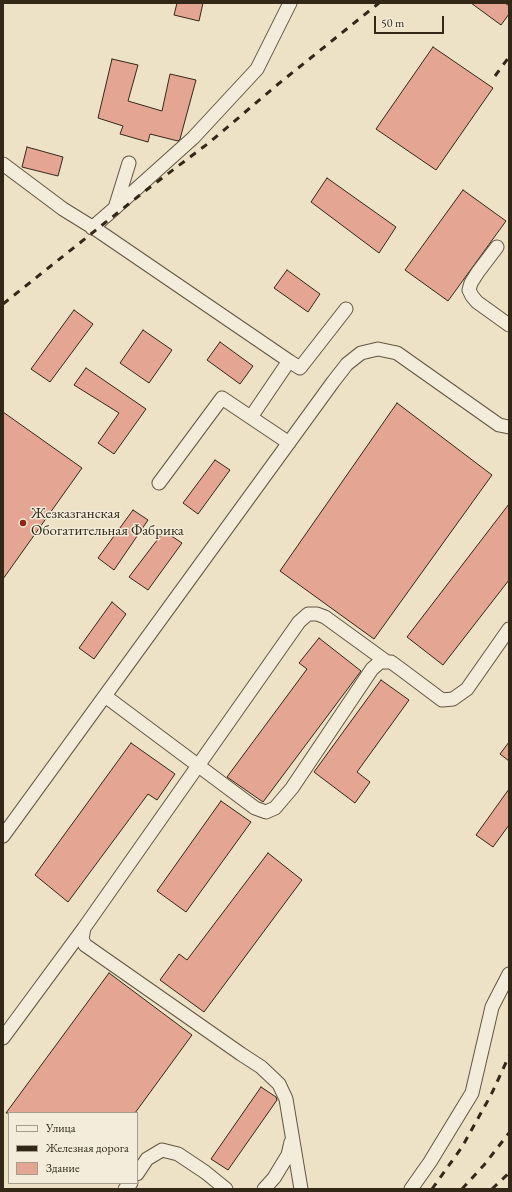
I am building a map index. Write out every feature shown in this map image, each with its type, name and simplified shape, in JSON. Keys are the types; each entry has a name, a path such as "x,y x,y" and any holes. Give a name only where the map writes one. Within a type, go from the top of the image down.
{"street":[{"path":"92,228 193,138 256,69 290,3"},
{"path":"3,164 63,209 97,230 300,368 346,309"},
{"path":"115,208 129,164"},
{"path":"497,247 478,272 471,283 469,290 477,302 509,325"},
{"path":"3,836 347,364 361,353 378,349 397,352 499,425 509,427"},
{"path":"251,417 289,360"},
{"path":"159,483 222,398 289,443"},
{"path":"3,1038 84,928 293,629 308,614 317,614 325,617 387,662"},
{"path":"105,696 255,808 266,812 275,808 292,788 372,669 380,662 390,662 442,700 453,699 467,689 509,629"},
{"path":"84,928 82,939 86,945 261,1067 279,1084 286,1099 301,1189"},
{"path":"411,1189 430,1162 472,1093 492,1007 509,974"},
{"path":"264,1189 274,1178 288,1155 292,1134"},
{"path":"138,1172 147,1159 162,1150 178,1154 205,1172 226,1189"}],"building":[{"path":"177,3 203,3 199,21 174,15"},
{"path":"471,3 505,3 509,6 509,14 501,25"},
{"path":"433,47 493,88 436,170 376,129"},
{"path":"112,59 138,65 128,101 162,111 170,74 196,80 180,139 178,141 150,134 148,142 120,134 123,126 98,118"},
{"path":"27,147 63,157 58,176 22,167"},
{"path":"327,178 396,227 379,253 311,202"},
{"path":"463,190 506,221 448,301 405,270"},
{"path":"287,270 320,294 308,312 274,288"},
{"path":"74,310 93,324 50,382 31,369"},
{"path":"143,330 172,350 149,383 120,363"},
{"path":"220,342 253,366 240,384 207,360"},
{"path":"86,368 146,409 114,454 98,443 119,413 74,385"},
{"path":"397,403 492,475 374,639 280,571"},
{"name":"Жезказганская Обогатительная Фабрика","path":"3,412 82,468 3,579"},
{"path":"215,460 230,470 198,514 183,503"},
{"path":"509,504 509,580 443,665 407,637"},
{"path":"133,510 148,520 114,570 98,558"},
{"path":"164,531 182,543 148,590 129,577"},
{"path":"112,602 126,614 94,659 79,648"},
{"path":"319,638 361,671 263,802 227,777 307,669 299,663"},
{"path":"381,680 409,700 357,772 370,782 355,803 314,772"},
{"path":"509,742 509,761 500,754"},
{"path":"131,743 175,774 157,800 148,794 68,902 35,875"},
{"path":"509,789 509,825 493,847 476,835"},
{"path":"221,801 251,822 186,912 157,891"},
{"path":"268,853 302,880 204,1012 160,980 179,954 187,960"},
{"path":"109,973 192,1035 136,1112 6,1113"},
{"path":"261,1087 276,1097 277,1100 228,1170 211,1159"}],"railway":[{"path":"3,304 145,191 210,142 277,85 379,3"},
{"path":"495,76 509,57"},
{"path":"432,1189 462,1147 491,1095 509,1056"},
{"path":"462,1189 484,1165 509,1133"},
{"path":"492,1189 509,1173"}],"place":[{"name":"Жезказганская Обогатительная Фабрика","path":"23,523"}]}
